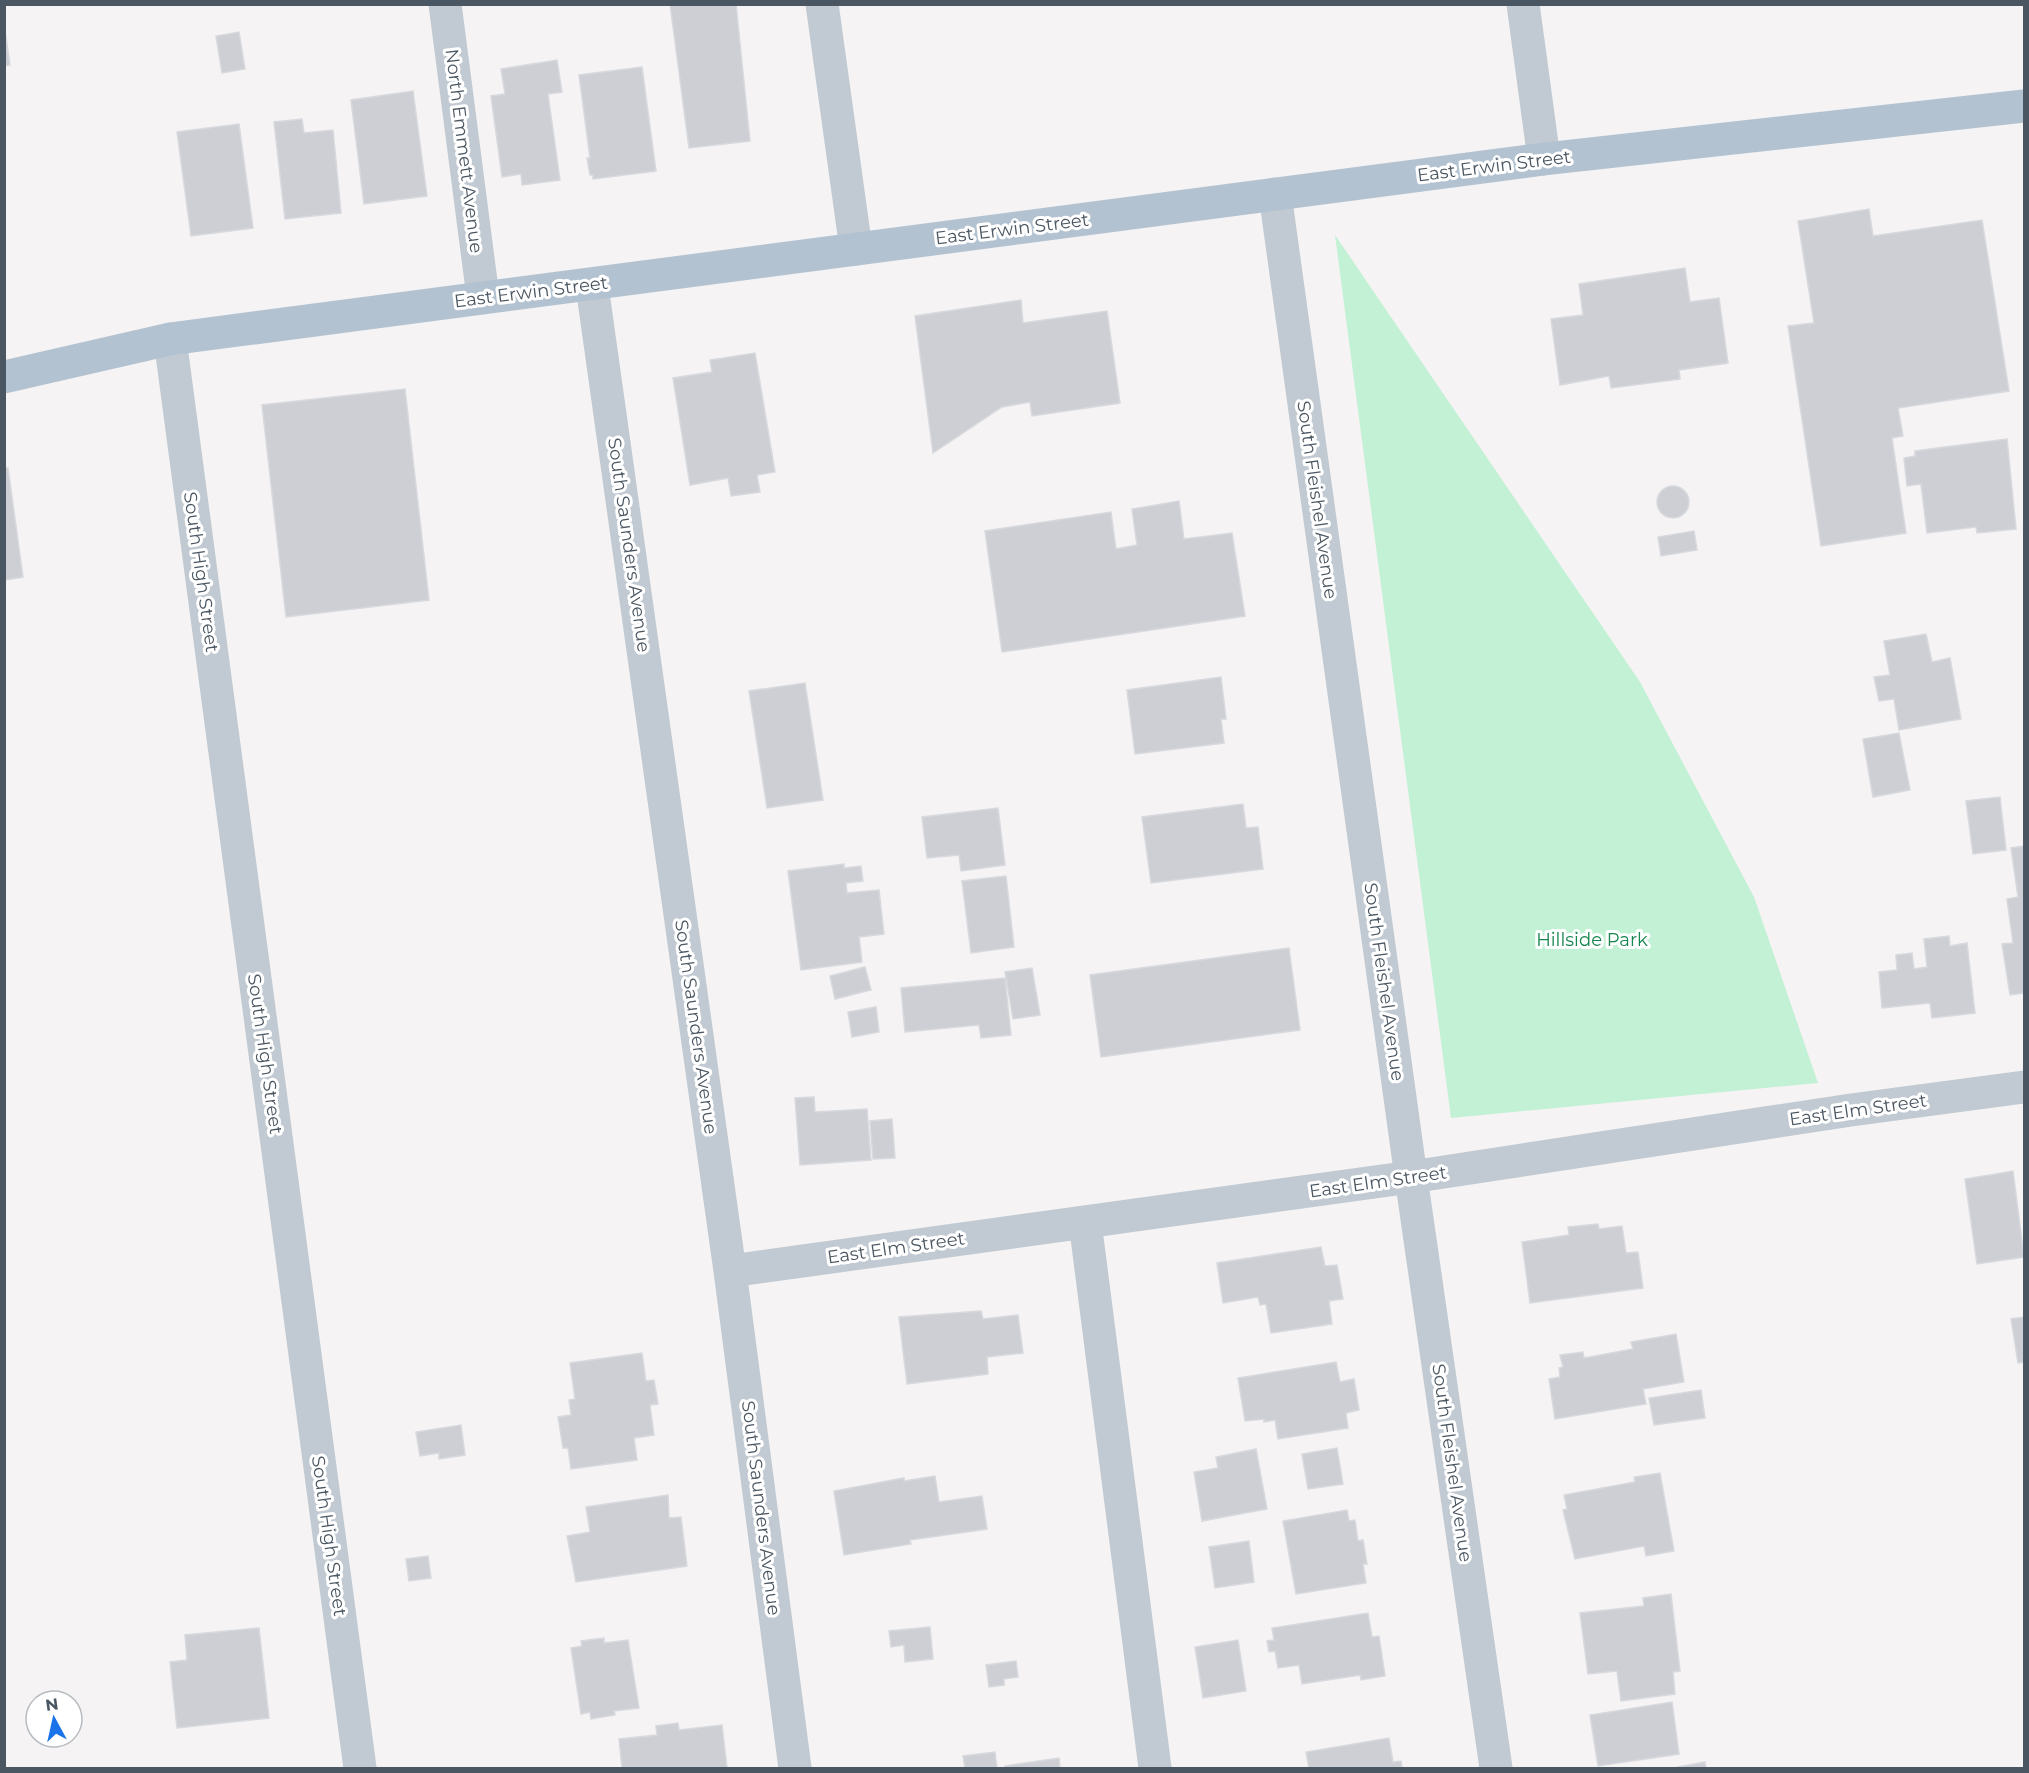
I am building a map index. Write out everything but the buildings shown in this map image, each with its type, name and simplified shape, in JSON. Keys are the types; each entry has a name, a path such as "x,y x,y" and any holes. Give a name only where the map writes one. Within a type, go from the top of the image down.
{"main road":[{"name":"East Erwin Street","path":"4,377 170,339 483,297 592,285 683,271 1544,159 2025,106"}],"street":[{"name":"North Emmett Avenue","path":"446,4 483,297"},
{"path":"822,4 856,249"},
{"path":"1522,4 1544,159"},
{"name":"South Fleishel Avenue","path":"1275,194 1411,1177 1496,1768"},
{"name":"South Saunders Avenue","path":"592,285 730,1271 795,1768"},
{"name":"South High Street","path":"170,339 360,1768"},
{"name":"East Elm Street","path":"730,1271 1411,1177 1851,1110 2025,1087"},
{"path":"1086,1222 1155,1768"}],"green space":[{"name":"Hillside Park","path":"1335,235 1640,682 1754,897 1818,1083 1451,1118"}]}
